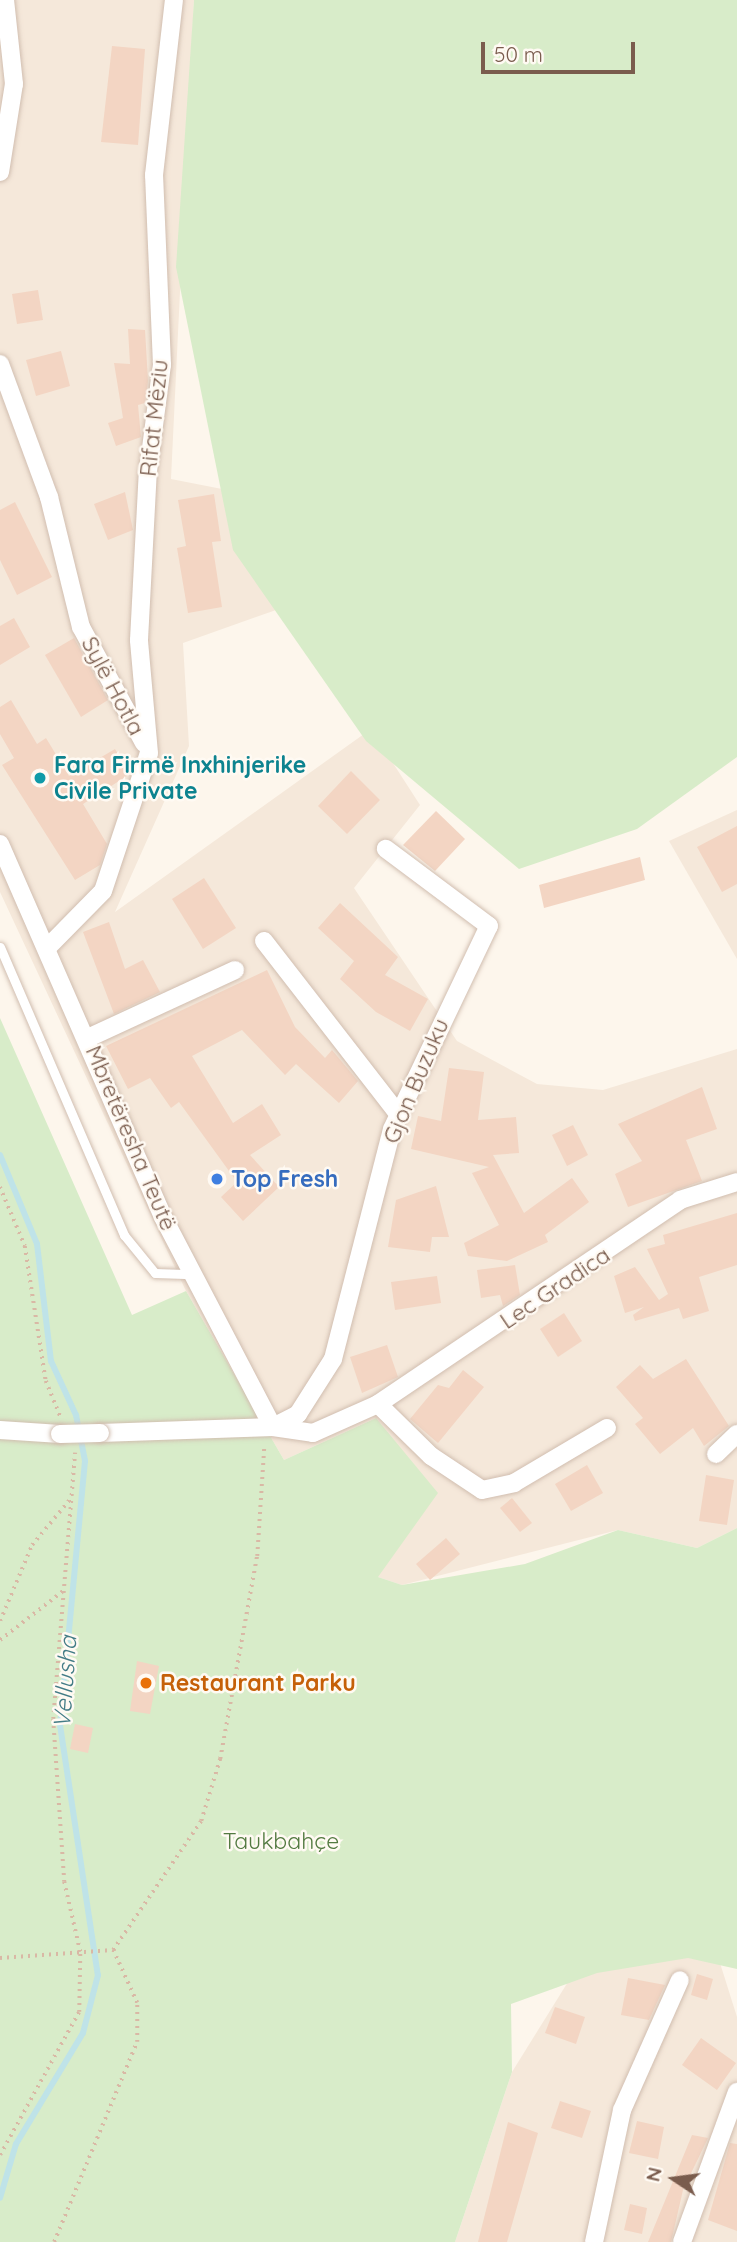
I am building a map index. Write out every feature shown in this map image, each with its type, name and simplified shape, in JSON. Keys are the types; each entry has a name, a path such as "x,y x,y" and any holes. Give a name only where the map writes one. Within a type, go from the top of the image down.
{"street":[{"path":"0,172 14,84 5,0"},
{"name":"Rifat Mëziu","path":"149,753 138,640 162,365 157,108 174,0"},
{"name":"Sylë Hotla","path":"0,364 49,497 81,627 149,753 103,891 48,947"},
{"name":"Mbretëresha Teutë","path":"0,844 192,1273 268,1429"},
{"name":"Gjon Buzuku","path":"268,1429 298,1414 333,1359 398,1114 489,926 386,849"},
{"path":"264,941 398,1114"},
{"path":"88,1038 235,970"},
{"name":"Lec Gradica","path":"0,1430 67,1434 268,1429 313,1433 378,1404 680,1200 737,1182"},
{"path":"378,1404 431,1456 482,1490 514,1483 607,1429"},
{"path":"716,1454 737,1434"},
{"path":"594,2242 622,2109 680,1980"},
{"path":"682,2242 737,2092"}],"lane":[{"path":"0,947 124,1235 155,1273 192,1273"}],"path":[{"path":"0,1187 36,1293 46,1381 67,1434 72,1497 54,1658 53,1764 64,1882 80,1952 79,2012 0,2155"},
{"path":"113,1950 201,1821 220,1759 265,1501 268,1429"},
{"path":"0,1621 32,1545 72,1497"},
{"path":"0,1640 63,1591"},
{"path":"0,1958 113,1950"},
{"path":"54,2242 137,2042 137,2003 113,1950"}],"shaded area":[{"path":"0,0 194,0 171,479 222,489 276,610 183,643 189,746 115,912 371,729 420,805 354,888 457,1041 537,1084 603,1090 737,1049 737,1528 697,1548 618,1530 402,1585 378,1577 376,1418 284,1460 186,1291 0,892"},
{"path":"737,810 737,959 669,841"},
{"path":"653,1952 720,1963 737,2017 737,2242 455,2242 512,2072 576,1969"}],"green space":[{"path":"194,0 737,0 737,757 637,829 519,869 366,741 233,550 176,267"},
{"name":"Taukbahçe","path":"0,1018 132,1315 186,1291 284,1460 376,1418 438,1493 378,1577 402,1585 525,1564 618,1530 697,1548 737,1528 737,1969 688,1958 597,1973 511,2004 512,2072 455,2242 0,2242"}],"building":[{"path":"112,46 145,49 138,145 101,142"},
{"path":"38,290 43,320 17,324 12,294"},
{"path":"128,329 145,330 148,381 145,403 138,405 141,437 116,446 108,423 123,418 114,363 130,364"},
{"path":"61,351 70,386 36,396 26,360"},
{"path":"125,492 133,530 108,540 94,504"},
{"path":"214,494 221,541 212,542 222,607 188,613 177,548 186,546 178,500"},
{"path":"15,502 52,577 17,595 0,560 0,510"},
{"path":"14,618 30,647 0,665 0,626"},
{"path":"74,638 108,700 81,717 45,655"},
{"path":"11,700 37,744 46,738 69,776 115,749 130,774 83,804 107,844 100,865 75,880 2,765 14,758 0,734 0,707"},
{"path":"351,771 380,800 347,834 318,806"},
{"path":"436,811 465,839 435,871 403,845"},
{"path":"737,826 737,884 722,892 697,847"},
{"path":"640,857 645,880 544,908 539,885"},
{"path":"204,878 236,928 203,949 172,899"},
{"path":"340,903 398,957 385,975 428,999 410,1031 376,1012 340,979 354,961 318,928"},
{"path":"109,922 125,969 143,960 160,992 114,1014 83,932"},
{"path":"267,970 295,1027 325,1058 332,1050 358,1081 339,1103 296,1064 285,1075 242,1030 192,1056 233,1123 262,1104 281,1135 250,1155 279,1187 243,1221 221,1197 237,1182 179,1102 171,1108 150,1078 128,1089 106,1046"},
{"path":"449,1068 484,1072 478,1120 516,1117 519,1153 493,1155 524,1213 572,1178 589,1202 545,1235 548,1242 507,1261 468,1256 464,1243 499,1225 472,1173 489,1167 411,1149 418,1116 441,1121"},
{"path":"702,1087 717,1129 686,1140 702,1181 628,1207 615,1174 642,1161 618,1124"},
{"path":"573,1125 588,1155 567,1166 552,1135"},
{"path":"436,1186 449,1237 432,1237 430,1252 388,1247 396,1200"},
{"path":"737,1213 737,1265 699,1277 709,1311 683,1319 679,1308 635,1321 633,1315 644,1307 625,1313 614,1276 635,1267 659,1300 668,1294 647,1249 665,1244 663,1235"},
{"path":"515,1265 520,1295 503,1306 500,1295 481,1298 477,1270"},
{"path":"437,1276 441,1303 395,1310 391,1282"},
{"path":"564,1313 582,1341 558,1357 540,1329"},
{"path":"387,1345 398,1377 362,1393 350,1357"},
{"path":"686,1359 729,1426 704,1446 693,1428 660,1454 635,1424 643,1418 616,1387 640,1365 653,1379"},
{"path":"463,1370 484,1387 438,1443 410,1419 438,1385 449,1388"},
{"path":"587,1465 603,1493 571,1511 555,1484"},
{"path":"706,1475 734,1480 727,1525 699,1521"},
{"path":"512,1498 532,1523 520,1532 500,1508"},
{"path":"446,1538 460,1554 430,1580 416,1564"},
{"path":"137,1661 159,1666 150,1714 130,1711"},
{"path":"75,1724 93,1728 88,1753 70,1749"},
{"path":"697,1974 713,1979 707,2000 691,1995"},
{"path":"628,1978 665,1985 649,2020 621,2015"},
{"path":"555,2007 585,2017 576,2044 545,2033"},
{"path":"701,2038 736,2063 717,2090 682,2065"},
{"path":"560,2101 591,2111 582,2138 551,2128"},
{"path":"637,2121 664,2127 658,2159 629,2153"},
{"path":"508,2122 538,2133 507,2242 478,2242"},
{"path":"692,2135 708,2138 683,2190 671,2242 648,2242"},
{"path":"730,2143 737,2144 737,2231 708,2220"},
{"path":"630,2204 647,2208 642,2234 624,2230"}],"waterway":[{"name":"Vellusha","path":"0,1155 37,1244 51,1361 76,1415 85,1461 60,1725 98,1975 83,2033 16,2144 0,2198"}],"place":[{"name":"Fara Firmë Inxhinjerike Civile Private","path":"40,778"},
{"name":"Top Fresh","path":"217,1179"},
{"name":"Restaurant Parku","path":"146,1683"}]}
